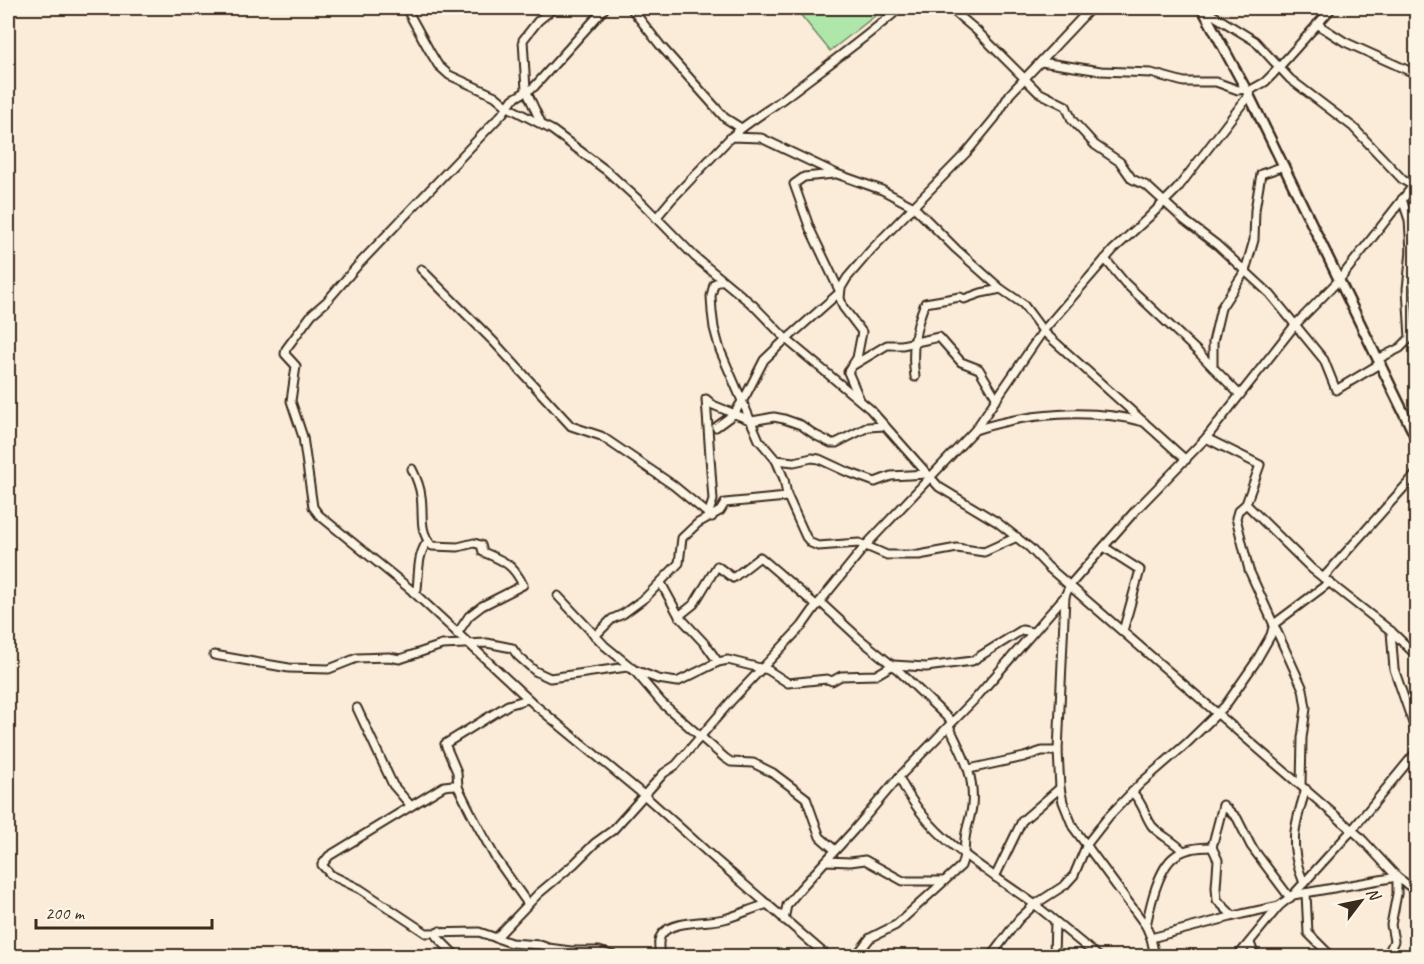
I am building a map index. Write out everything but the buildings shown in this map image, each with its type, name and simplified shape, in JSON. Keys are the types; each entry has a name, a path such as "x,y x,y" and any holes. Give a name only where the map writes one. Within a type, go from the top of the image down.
{"street":[{"path":"406,8 443,70 457,80 495,96 507,107 565,138 607,171 695,257 754,306 786,339 849,393 861,400"},
{"path":"542,125 526,90 523,40 538,21 554,8"},
{"path":"605,8 539,82 513,99 326,302 312,314 286,349 285,354 296,366 291,401 305,444 314,510 413,592 528,699 645,795 827,957"},
{"path":"631,8 660,45 725,118 741,128"},
{"path":"657,218 702,166 741,128 846,52 900,8"},
{"path":"950,8 1038,92 1066,106 1072,120 1095,146 1119,162 1132,179 1148,186 1275,299 1324,360 1336,390 1400,348 1410,338 1407,289 1414,250 1409,220 1402,199"},
{"path":"716,427 734,414 764,360 840,292 847,278 863,259 983,134 1010,94 1091,8"},
{"path":"784,920 785,909 790,901 899,777 975,699 1065,596 1070,585 1104,546 1206,438 1295,325 1340,279 1415,185 1403,180 1353,128 1297,85 1255,41 1203,8"},
{"path":"1203,8 1340,279 1416,438"},
{"path":"496,938 528,904 613,830 664,773 676,765 760,669 802,626 866,545 928,476 975,430 1043,331 1105,260 1165,202 1222,132 1247,92 1264,82 1279,68 1332,8"},
{"path":"1317,24 1345,42 1416,74"},
{"path":"1041,62 1101,71 1151,73 1184,81 1216,82 1247,92"},
{"path":"731,137 761,138 837,174 882,190 914,207 956,249 1001,289 1023,304 1043,331 1186,460"},
{"path":"1213,367 1213,342 1221,308 1245,271 1254,240 1255,210 1261,174 1284,166"},
{"path":"837,174 804,177 794,184 810,230 840,292 843,307 862,332 857,358 848,374 861,400 939,487 997,522 1017,537 1048,567 1352,830 1397,877 1416,891"},
{"path":"1105,260 1125,283 1240,395"},
{"path":"421,269 494,342 571,426 601,436 673,485 710,516"},
{"path":"722,280 714,284 711,296 714,328 720,350 759,440 776,460 784,479 787,497 806,537 815,545 859,543 887,555 919,555 957,548 984,552 1017,537"},
{"path":"915,377 913,361 916,324 925,303 960,297 964,299 1001,289"},
{"path":"850,367 887,345 936,337 941,339 961,362 979,369 997,399"},
{"path":"710,516 713,500 706,399 713,405 752,422 774,417 784,419 801,425 814,435 831,443 836,443 868,427 885,426"},
{"path":"975,430 1015,420 1056,415 1104,414 1145,422"},
{"path":"1206,438 1260,465 1246,504 1238,511 1237,523 1249,570 1303,689 1306,708 1302,738 1303,787 1293,834 1298,868 1304,883"},
{"path":"776,460 794,462 812,458 819,459 875,482 891,476 928,476"},
{"path":"412,469 422,496 421,519 428,541 432,546 458,547 474,543 481,545 483,552 508,563 517,572 523,585 482,606 469,616 457,634"},
{"path":"991,957 1004,937 1034,904 1065,885 1074,875 1087,844 1109,816 1219,713 1255,663 1271,635 1274,624 1327,580 1416,474"},
{"path":"595,636 612,619 623,614 661,583 679,563 682,538 698,523 720,511 724,503 787,497"},
{"path":"1246,504 1327,580 1391,631 1416,655"},
{"path":"413,592 417,588 419,564 428,541"},
{"path":"1104,546 1140,570 1123,631"},
{"path":"679,616 693,604 717,566 733,578 760,557 893,665 950,724 969,769 972,806 965,838 965,856 961,866 896,926 870,938 856,957"},
{"path":"661,583 679,616 706,645 718,662"},
{"path":"558,596 595,636 632,668 662,702 728,760 753,764 773,772 806,798 820,837 835,850"},
{"path":"1065,596 1058,751 1063,802 1073,826 1146,926 1155,957"},
{"path":"214,656 289,668 328,669 357,658 400,659 442,645 487,643 512,648 535,671 550,678 632,668 672,682 684,679 718,662 736,661 773,672 784,681 795,683 827,679 832,681 841,676 876,675 893,665 926,668 972,661 1022,630 1032,632"},
{"path":"1391,631 1394,669 1416,732"},
{"path":"528,699 508,705 445,744 457,772 458,787 495,857 528,904"},
{"path":"357,708 393,785 411,806"},
{"path":"969,769 1042,751 1058,751"},
{"path":"1239,957 1279,906 1292,897 1352,830 1416,752"},
{"path":"899,777 913,804 930,825 965,856 1034,904 1098,957"},
{"path":"458,787 444,786 329,856 322,865 331,875 360,889 426,933 479,932 511,944 540,945 571,951 599,951 615,957"},
{"path":"995,877 1022,821 1060,788"},
{"path":"1132,792 1143,804 1150,824 1183,851"},
{"path":"1233,916 1217,900 1218,860 1212,847 1223,805 1237,818 1251,846 1292,897"},
{"path":"1146,926 1152,897 1165,868 1175,856 1183,851 1212,847"},
{"path":"826,861 865,860 903,882 943,881"},
{"path":"1292,897 1397,877"},
{"path":"1387,957 1394,941 1391,925 1397,894 1397,877"},
{"path":"1306,893 1308,933 1331,957"},
{"path":"660,957 659,941 661,934 668,928 706,920 721,920 768,904"},
{"path":"1151,938 1279,906"},
{"path":"1054,957 1055,922"},
{"path":"440,931 438,937 453,953 451,957"},
{"path":"1250,943 1255,957"}],"green space":[{"path":"795,8 885,8 830,51"}]}
